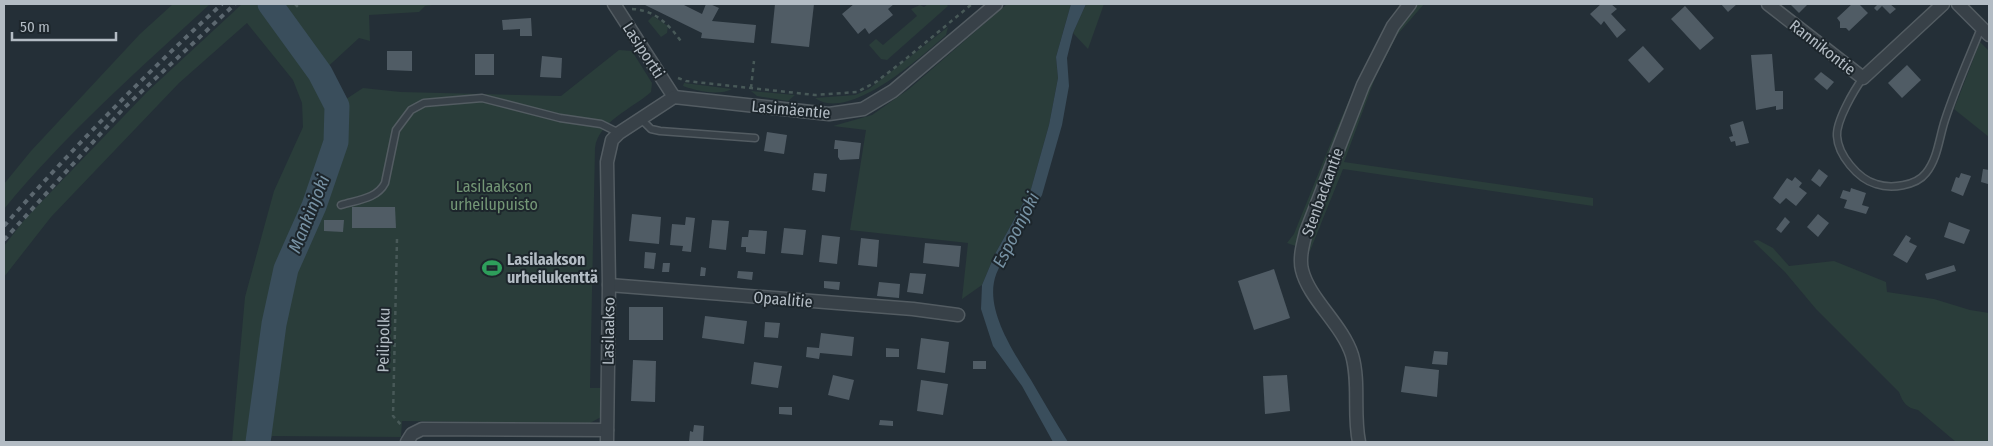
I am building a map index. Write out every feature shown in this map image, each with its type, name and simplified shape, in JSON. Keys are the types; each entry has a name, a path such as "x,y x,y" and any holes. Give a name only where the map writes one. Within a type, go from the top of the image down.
{"street":[{"name":"Lasiportti","path":"614,4 674,97"},
{"name":"Lasimäentie","path":"674,97 829,114 863,109 893,91 996,4"},
{"name":"Stenbackantie","path":"1359,442 1356,371 1351,353 1336,325 1310,287 1302,270 1301,255 1306,232 1363,85 1393,26 1410,4"},
{"name":"Rannikontie","path":"1768,4 1863,78 1943,4"},
{"path":"1958,4 1986,31"},
{"path":"620,133 674,97"},
{"name":"Lasilaakso","path":"607,436 609,285 607,162 612,140 620,133"},
{"name":"Opaalitie","path":"609,285 905,308 958,315"},
{"path":"410,438 422,429 607,436"}],"lane":[{"path":"1863,78 1850,95 1843,114 1836,135 1839,146 1846,160 1861,176 1876,184 1911,184 1925,174 1936,155 1945,120 1986,31"},
{"path":"341,205 376,195 382,190 386,183 396,130 411,110 424,103 482,98 560,118 601,124 620,133"},
{"path":"640,118 651,129 660,131 755,138"}],"path":[{"path":"295,4 300,9"},
{"path":"678,79 815,95 857,92 876,82 972,4"},
{"path":"629,9 641,9 669,23 682,43"},
{"path":"751,88 754,61"},
{"name":"Peilipolku","path":"397,239 393,416 410,438"}],"green space":[{"path":"173,4 210,4 78,128 52,154 4,209 4,184 31,151 140,34"},
{"name":"Lasilaakson urheilupuisto","path":"242,4 441,4 425,6 419,12 369,15 370,41 359,38 321,73 337,105 363,88 401,92 561,96 619,50 632,51 652,83 651,92 609,123 602,131 595,148 590,388 601,388 601,417 590,423 402,421 401,437 272,436 270,442 232,442 245,297 274,191 303,127 302,103 293,80 247,23 179,83 51,217 4,277 4,246 25,219 147,92"},
{"path":"928,4 946,4 948,6 887,60 881,59 869,45 876,39 883,45 917,16 911,9 920,5 924,7"},
{"path":"1007,4 1071,4 1056,57 1058,78 1049,125 1031,189 995,254 982,285 962,299 968,243 850,230 866,130 833,126 872,115 909,89"},
{"path":"1086,4 1104,4 1088,49 1073,33"},
{"path":"1400,4 1424,4 1397,35 1375,78 1344,162 1593,198 1593,206 1343,169 1310,251 1287,243 1294,234 1355,87"},
{"path":"653,16 668,26 667,33 661,37 648,21"},
{"path":"948,27 946,35 903,71 865,95 846,102 829,103 815,98 855,95 869,89"},
{"path":"1980,42 1989,51 1989,137 1954,109"},
{"path":"684,83 732,89 721,92 708,92 683,86"},
{"path":"751,91 795,95 788,101 757,96"},
{"path":"1758,240 1773,248 1789,266 1834,261 1886,282 1887,292 1934,299 1970,310 1989,313 1989,442 1956,442 1918,410 1906,404 1899,392 1816,309 1785,272 1753,241"}],"water":[{"name":"Espoonjoki","path":"1071,4 1086,4 1073,33 1067,58 1069,86 1062,125 1042,195 1008,256 998,270 993,286 998,319 1005,335 1068,442 1053,442 1022,386 993,346 981,309 982,285 995,254 1031,189 1049,125 1058,78 1056,57"}],"building":[{"path":"643,4 682,4 702,14 706,4 710,4 719,8 712,21 756,25 754,43 701,38 702,33"},
{"path":"775,4 814,4 809,47 771,43"},
{"path":"854,4 894,4 888,9 893,15 869,34 865,28 858,34 842,14"},
{"path":"1601,4 1611,4 1617,9 1611,14 1626,30 1617,38 1604,21 1601,25 1590,14"},
{"path":"1721,4 1737,4 1728,12"},
{"path":"1792,4 1808,4 1799,13"},
{"path":"1852,4 1859,4 1868,13 1849,31 1846,28 1840,28 1840,22 1837,18"},
{"path":"1878,4 1890,4 1896,9 1890,14 1882,6 1877,11 1874,8"},
{"path":"1685,6 1714,38 1700,50 1671,19"},
{"path":"531,18 532,36 520,36 520,29 503,30 502,20"},
{"path":"1643,46 1664,69 1649,83 1628,60"},
{"path":"387,51 412,51 412,71 387,70"},
{"path":"475,54 494,54 494,75 475,75"},
{"path":"1772,54 1775,91 1783,91 1783,109 1776,110 1776,106 1756,110 1751,55"},
{"path":"542,56 562,58 561,78 540,77"},
{"path":"1907,65 1921,80 1902,98 1888,83"},
{"path":"1821,72 1834,82 1827,90 1814,79"},
{"path":"1743,121 1749,143 1736,146 1735,141 1731,142 1729,137 1733,136 1730,125"},
{"path":"767,132 787,135 784,154 764,151"},
{"path":"835,140 861,143 859,159 840,160 838,149 834,149"},
{"path":"1819,169 1828,176 1820,187 1811,180"},
{"path":"1983,169 1989,170 1988,184 1981,182"},
{"path":"814,173 827,174 825,192 812,190"},
{"path":"1961,173 1971,176 1963,196 1951,191 1956,177 1959,178"},
{"path":"1795,177 1802,183 1799,187 1807,193 1796,206 1786,198 1780,204 1773,198 1787,178 1792,181"},
{"path":"1851,188 1866,193 1862,205 1869,207 1866,214 1844,208 1847,200 1840,198 1843,190 1850,192"},
{"path":"352,207 395,207 396,228 352,228"},
{"path":"632,214 661,217 659,244 629,241"},
{"path":"1818,214 1829,223 1818,237 1807,227"},
{"path":"686,217 695,218 691,252 682,251 683,246 670,245 672,224 685,225"},
{"path":"1785,217 1790,222 1781,233 1776,229"},
{"path":"324,220 344,220 343,232 324,231"},
{"path":"712,220 729,221 726,250 709,248"},
{"path":"1949,222 1970,230 1964,244 1944,237"},
{"path":"784,228 806,230 803,255 781,253"},
{"path":"749,230 767,231 765,254 746,252 746,247 741,247 742,237 748,237"},
{"path":"822,235 840,237 837,264 819,262"},
{"path":"1906,235 1911,238 1909,242 1917,246 1907,263 1893,255"},
{"path":"861,238 879,240 877,267 858,265"},
{"path":"925,243 961,246 959,267 923,263"},
{"path":"645,252 656,253 654,269 644,268"},
{"path":"663,263 670,263 669,272 662,272"},
{"path":"1954,265 1956,271 1927,280 1925,274"},
{"path":"701,267 706,268 705,276 700,276"},
{"path":"1274,269 1290,318 1254,330 1238,281"},
{"path":"738,271 753,272 752,280 737,278"},
{"path":"910,273 926,274 923,294 907,292"},
{"path":"824,281 840,282 839,290 824,288"},
{"path":"879,282 900,284 899,298 877,296"},
{"path":"629,307 663,307 663,340 629,340"},
{"path":"705,316 747,321 744,344 702,338"},
{"path":"765,322 780,323 778,338 764,337"},
{"path":"821,333 854,337 852,356 820,353 819,359 806,357 807,347 819,348"},
{"path":"921,338 949,342 945,373 917,369"},
{"path":"886,348 899,349 899,357 886,357"},
{"path":"1434,351 1448,352 1447,365 1432,364"},
{"path":"633,360 656,361 655,402 631,401"},
{"path":"973,361 986,361 986,369 973,369"},
{"path":"754,362 782,366 778,388 751,384"},
{"path":"1405,366 1439,370 1437,397 1401,392"},
{"path":"833,375 854,380 849,400 828,395"},
{"path":"1287,375 1290,411 1265,414 1263,376"},
{"path":"921,380 948,384 943,415 917,411"},
{"path":"779,407 792,407 792,415 779,414"},
{"path":"880,420 893,421 893,426 879,425"},
{"path":"694,425 704,426 703,442 689,442 690,431 693,432"}],"waterway":[{"name":"Mankinjoki","path":"258,442 274,324 286,269 314,206 336,142 337,106 320,73 270,4"}],"railway":[{"path":"4,226 110,112 222,4"},
{"path":"4,240 124,108 235,4"}],"place":[{"name":"Lasilaakson urheilukenttä","path":"492,268"}]}
